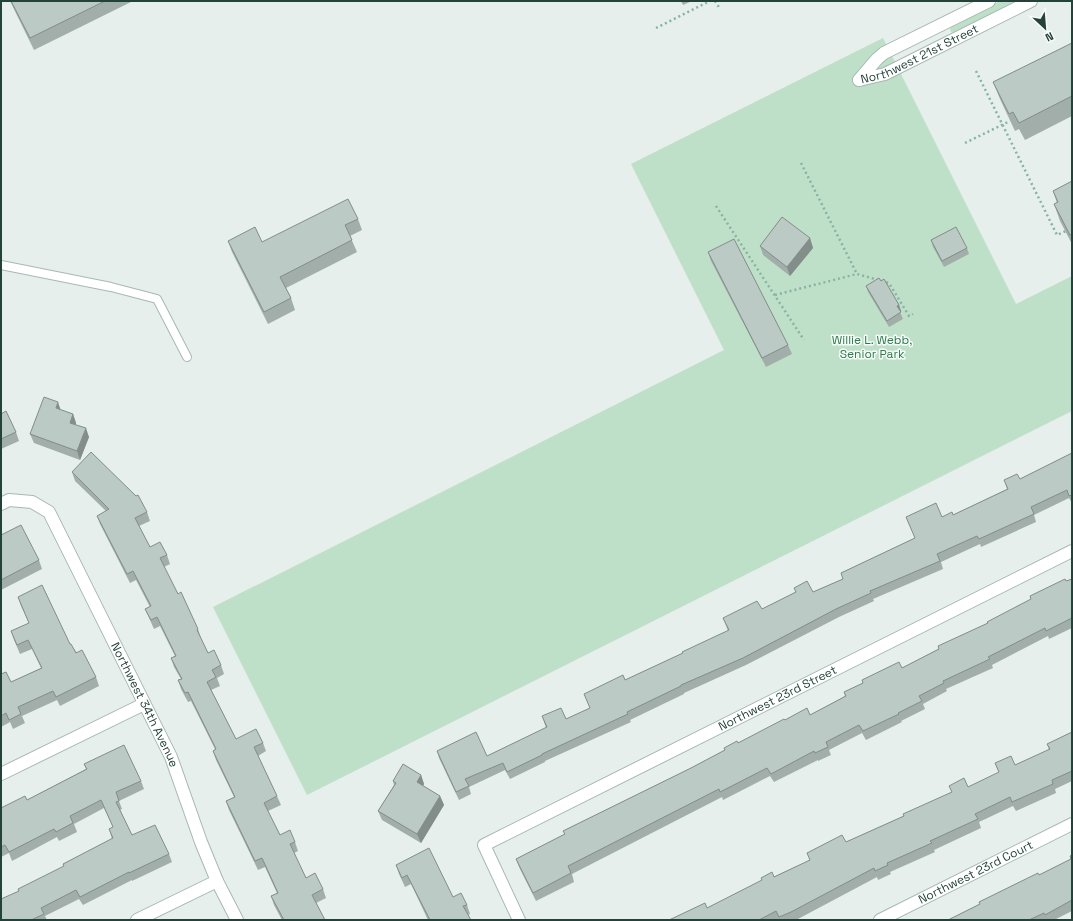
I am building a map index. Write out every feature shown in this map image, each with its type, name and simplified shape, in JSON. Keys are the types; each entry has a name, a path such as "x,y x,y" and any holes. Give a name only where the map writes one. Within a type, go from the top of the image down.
{"street":[{"name":"Northwest 21st Street","path":"989,1 884,53 859,80 884,74 1031,1"},
{"name":"Northwest 34th Avenue","path":"1,504 9,500 32,502 49,512 171,757 201,842 217,880 237,920"},
{"name":"Northwest 23rd Street","path":"519,920 484,845 1072,552"},
{"path":"1,774 144,704"},
{"name":"Northwest 23rd Court","path":"880,920 1072,824"},
{"path":"137,920 217,880"}],"lane":[{"path":"1,265 111,287 157,299 188,357"}],"path":[{"path":"656,28 710,1"},
{"path":"715,1 720,9"},
{"path":"976,71 1057,235 1066,231"},
{"path":"965,143 1010,121"},
{"path":"801,163 857,274"},
{"path":"716,206 804,340"},
{"path":"774,295 857,274 889,283 909,316 913,314"}],"green space":[{"path":"1000,1 1018,1 954,33 951,32 951,26"},
{"name":"Willie L. Webb, Senior Park","path":"883,38 1016,304 1072,276 1072,411 307,795 213,607 724,350 631,164"}],"building":[{"path":"11,1 105,1 30,38"},
{"path":"1072,43 1072,96 1019,123 1013,112 1009,114 993,82"},
{"path":"1072,181 1072,234 1070,235 1054,204 1058,202 1053,191"},
{"path":"348,199 358,219 345,225 352,240 280,277 291,298 264,312 228,241 255,227 262,242"},
{"path":"782,217 810,238 787,267 760,246"},
{"path":"956,227 967,248 942,261 931,240"},
{"path":"734,239 788,345 762,358 708,252"},
{"path":"879,278 881,281 884,279 899,305 897,306 901,312 887,321 866,286"},
{"path":"44,397 58,402 56,408 73,414 70,423 86,428 77,451 30,434"},
{"path":"6,411 16,432 1,439 1,414"},
{"path":"91,452 136,496 138,495 147,512 135,518 150,547 160,542 167,555 160,558 178,594 181,592 208,653 214,650 221,665 212,670 216,677 207,682 236,739 256,729 263,743 254,747 277,796 264,803 280,835 290,830 295,842 290,844 306,878 315,873 323,889 312,895 325,920 284,920 271,896 278,893 262,858 255,861 226,801 235,797 213,751 216,749 188,692 185,693 178,680 182,679 171,658 176,656 157,617 151,620 145,609 151,606 133,571 127,574 97,516 109,509 72,472"},
{"path":"1072,453 1072,495 1069,496 1067,490 1031,507 1034,514 979,539 977,536 937,554 940,561 870,591 871,593 836,609 743,658 681,685 627,712 628,714 507,772 503,763 465,779 469,786 456,792 437,751 476,732 487,756 547,727 542,716 561,708 566,719 590,708 584,694 623,675 625,680 729,630 723,618 757,601 762,609 796,592 794,588 807,581 813,592 843,579 841,573 915,538 906,517 936,503 942,517 952,512 953,515 1008,489 1004,480 1017,474 1020,479"},
{"path":"21,525 39,560 1,580 1,535"},
{"path":"1065,579 1066,581 1072,579 1072,618 1046,631 1045,628 988,657 990,659 943,681 944,683 919,696 922,701 898,713 899,714 863,731 859,725 826,742 828,747 815,753 814,751 771,774 767,768 720,792 719,789 568,866 571,873 533,893 516,859 565,834 563,831 691,768 725,750 724,748 737,741 738,743 807,708 810,715 846,696 844,692 863,683 862,680 899,662 902,668 939,649 938,646 988,623 987,622 1031,599 1030,596"},
{"path":"42,585 70,644 76,653 82,650 96,677 56,697 53,691 18,707 21,714 9,720 6,713 1,716 1,674 6,672 11,682 42,668 28,640 17,645 11,631 29,623 18,597"},
{"path":"1072,732 1072,771 1052,780 1053,784 1012,802 1010,797 975,814 978,819 930,841 932,843 887,863 888,865 875,871 874,868 791,912 779,917 776,911 759,920 669,920 705,903 707,908 762,880 761,878 772,872 774,877 810,860 807,853 842,835 846,842 904,816 903,814 952,792 949,786 964,778 968,787 999,772 995,763 1011,756 1015,765 1050,749 1047,744"},
{"path":"124,745 141,781 116,792 119,801 116,802 132,835 155,825 169,854 80,897 76,890 41,908 44,914 31,920 1,920 1,899 19,891 18,889 64,866 63,864 113,838 109,829 113,827 101,800 70,816 73,823 56,832 54,829 9,852 5,845 1,847 1,808 25,796 27,800 87,769 84,764"},
{"path":"403,764 421,775 417,782 440,796 417,834 378,811 396,783 393,781"},
{"path":"429,848 453,897 461,893 467,905 463,906 471,920 430,920 407,875 402,878 396,865"},
{"path":"1072,855 1072,900 1045,915 1044,913 1029,920 948,920 980,904 979,902 1038,873 1039,875 1071,859 1070,856"}]}
